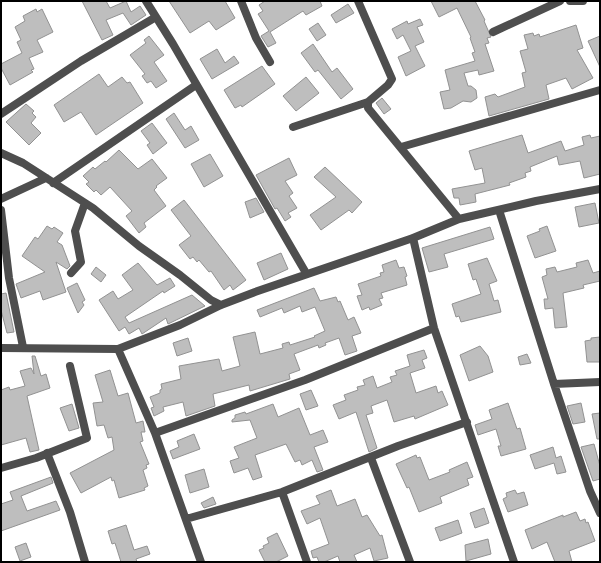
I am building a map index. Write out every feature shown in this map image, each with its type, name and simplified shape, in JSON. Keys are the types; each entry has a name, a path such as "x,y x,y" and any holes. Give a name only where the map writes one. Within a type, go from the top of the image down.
{"street":[{"path":"146,1 306,274"},
{"path":"241,1 256,38 270,62"},
{"path":"293,127 368,102 388,85 392,79 358,1"},
{"path":"493,32 560,1"},
{"path":"570,1 583,1"},
{"path":"1,114 81,61 156,17"},
{"path":"53,183 196,85"},
{"path":"401,147 600,90"},
{"path":"368,102 368,108 458,219"},
{"path":"1,153 23,163 85,203 211,300 221,305"},
{"path":"1,199 46,178"},
{"path":"1,348 118,349 180,326 221,305 306,274 413,238 458,219 600,188"},
{"path":"71,273 81,262 75,231 85,203"},
{"path":"1,210 9,278 24,347"},
{"path":"498,210 590,491 600,513"},
{"path":"413,238 434,328 514,562"},
{"path":"155,433 305,380 434,328"},
{"path":"118,349 155,433 201,562"},
{"path":"1,468 87,438 70,366"},
{"path":"554,384 600,382"},
{"path":"186,519 282,492 371,458 398,446 467,422"},
{"path":"47,453 70,512 85,562"},
{"path":"371,458 410,562"},
{"path":"282,492 307,562"}],"building":[{"path":"82,1 106,1 110,8 126,1 131,12 140,6 146,15 131,25 123,13 106,20 113,35 102,40"},
{"path":"169,1 225,1 235,18 216,30 209,21 190,33"},
{"path":"265,1 320,1 322,6 306,15 303,11 270,32 276,43 268,47 261,36 269,31 258,14 263,11 259,5"},
{"path":"431,1 475,1 485,20 484,21 491,37 487,38 489,43 485,44 494,71 479,75 478,70 464,73 468,86 471,86 476,90 477,98 471,102 463,101 451,108 444,109 440,92 450,90 445,70 475,61 472,53 475,52 470,38 471,37 457,8 439,17"},
{"path":"348,4 354,13 336,23 331,15"},
{"path":"36,9 37,12 42,9 53,32 37,40 43,52 29,58 34,69 31,70 33,72 10,85 1,68 1,64 22,53 17,42 21,40 15,27 25,21 23,16"},
{"path":"420,19 423,25 417,27 424,42 415,46 425,66 406,76 398,57 411,51 403,35 397,39 392,29 407,21 408,24"},
{"path":"318,23 326,35 317,41 309,29"},
{"path":"576,25 583,48 577,50 593,78 572,89 566,78 546,85 549,99 489,116 485,97 495,94 498,97 525,87 522,73 526,72 520,51 528,49 524,35 533,33 534,36 539,34 540,37"},
{"path":"149,36 164,55 154,62 167,81 156,88 151,81 147,83 142,76 145,74 130,55 146,43 144,40"},
{"path":"600,36 600,67 588,41"},
{"path":"313,44 332,72 337,68 353,89 341,99 318,70 315,72 301,53"},
{"path":"217,49 225,63 234,56 239,63 212,79 200,59"},
{"path":"262,66 275,84 242,107 241,105 235,108 224,90"},
{"path":"99,74 108,87 122,77 127,83 130,82 143,103 96,135 81,112 64,122 54,105"},
{"path":"306,77 319,93 296,111 283,96"},
{"path":"382,98 391,109 384,114 376,103"},
{"path":"26,104 34,111 32,113 36,117 31,123 41,133 29,145 6,122"},
{"path":"174,113 185,130 191,126 199,140 185,148 166,119"},
{"path":"152,123 167,143 153,154 147,145 150,143 141,131"},
{"path":"522,135 528,153 561,141 565,151 584,145 582,137 590,135 591,138 600,136 600,174 584,178 580,161 559,165 557,156 530,167 531,171 525,173 526,177 509,183 510,185 475,194 476,202 460,205 459,198 454,198 452,189 485,183 482,168 475,170 469,151"},
{"path":"119,150 138,169 152,159 167,178 156,186 157,187 154,190 166,206 144,223 146,227 139,233 126,216 132,211 110,187 101,195 96,190 94,192 86,184 89,182 83,176 93,167 95,169 105,161 106,162"},
{"path":"210,154 223,176 204,187 191,164"},
{"path":"289,158 297,175 285,181 293,193 289,196 297,208 288,213 291,217 285,221 277,208 275,209 256,175"},
{"path":"325,167 362,202 352,213 349,210 321,230 310,215 336,197 314,177"},
{"path":"256,198 264,212 250,218 245,202"},
{"path":"184,200 246,280 233,290 230,285 224,290 211,271 209,272 199,260 197,262 193,257 190,259 179,245 191,236 171,210"},
{"path":"595,203 599,223 579,227 575,207"},
{"path":"47,226 52,229 54,227 63,233 57,242 62,245 70,266 67,269 56,262 66,292 43,300 40,291 21,298 16,284 45,272 22,256 35,237 38,239"},
{"path":"547,226 556,251 535,258 527,236 540,231 539,229"},
{"path":"490,227 494,239 444,254 448,267 429,272 422,248"},
{"path":"281,253 288,269 264,280 257,263"},
{"path":"487,258 497,281 489,284 494,301 498,300 501,312 461,322 459,316 456,317 452,304 481,294 476,279 473,280 468,264"},
{"path":"396,260 399,268 404,267 407,276 405,277 407,285 381,293 383,298 379,299 382,305 370,310 369,307 362,310 357,296 362,295 358,284 381,276 380,273 384,272 382,265"},
{"path":"588,260 593,273 600,271 600,281 583,285 584,288 563,293 567,327 555,328 553,308 545,309 544,299 548,299 542,277 547,275 546,269 555,267 557,272 577,267 576,263"},
{"path":"138,263 157,285 170,278 175,286 164,293 163,291 125,317 129,323 192,295 205,306 168,324 166,318 142,334 139,328 129,334 125,327 119,331 99,300 113,291 118,299 133,290 122,275"},
{"path":"96,267 106,275 101,282 91,274"},
{"path":"77,283 85,300 82,302 84,305 78,313 67,288"},
{"path":"314,288 320,301 336,297 338,302 340,301 348,320 354,317 361,333 352,336 357,351 345,355 339,338 325,343 326,345 319,348 318,345 294,354 300,370 289,374 290,379 250,391 249,385 213,394 215,406 186,416 183,402 163,407 164,411 154,416 151,408 154,407 150,397 160,393 160,390 162,389 161,384 181,379 179,366 219,359 222,371 240,366 233,337 255,332 260,354 283,348 282,344 289,342 290,345 315,337 314,336 325,331 315,307 302,312 300,306 284,313 282,308 260,317 257,310"},
{"path":"6,293 14,332 7,333 1,310 1,294"},
{"path":"600,337 600,362 587,362 585,341 591,340 591,338"},
{"path":"188,338 192,351 177,356 173,343"},
{"path":"480,346 488,356 493,372 469,381 460,355"},
{"path":"424,350 427,358 422,360 425,368 410,373 416,393 436,386 438,393 442,391 448,405 415,419 414,416 394,422 387,400 371,406 373,413 366,415 377,448 369,452 356,412 339,419 333,405 346,400 344,395 358,390 357,387 365,385 363,380 373,376 377,388 392,382 390,377 397,375 395,371 410,366 407,355"},
{"path":"527,354 531,363 520,365 518,357"},
{"path":"32,356 35,356 41,376 46,374 50,388 27,396 39,450 30,452 26,438 1,445 1,390 9,387 10,390 25,386 20,371 31,368 34,374"},
{"path":"110,370 118,396 128,393 136,423 143,421 145,432 141,432 143,441 140,442 149,464 146,465 147,468 143,470 148,486 144,488 145,490 119,498 114,480 112,481 111,477 81,493 70,473 114,450 112,437 108,438 104,425 97,426 93,403 103,402 95,375"},
{"path":"311,390 318,406 306,410 300,394"},
{"path":"508,403 517,429 520,428 526,449 501,456 498,446 501,446 496,429 478,435 475,425 492,419 489,410"},
{"path":"581,403 585,422 573,424 567,406"},
{"path":"72,404 79,428 69,431 60,408"},
{"path":"273,404 278,417 299,408 310,435 323,430 328,442 314,447 323,470 317,472 312,460 302,465 300,460 295,462 286,444 255,455 262,477 253,480 248,468 234,473 230,461 239,458 234,447 257,438 250,420 232,422 232,420 235,418 235,415 245,412 246,414"},
{"path":"600,413 600,439 597,439 592,414"},
{"path":"194,434 200,449 173,459 170,451 179,447 177,441"},
{"path":"594,444 600,466 600,479 593,481 581,447"},
{"path":"553,447 556,458 561,456 566,472 557,474 554,463 535,469 530,455"},
{"path":"416,455 417,458 420,457 429,480 450,472 449,470 467,462 473,477 467,479 469,485 440,497 442,503 419,512 409,487 407,488 396,464"},
{"path":"204,469 209,487 190,493 185,475"},
{"path":"51,477 53,483 21,496 27,511 56,501 60,510 1,531 1,504 13,500 10,492"},
{"path":"331,490 337,506 355,499 362,517 367,515 380,536 382,535 388,558 374,561 370,548 354,555 357,562 340,562 338,556 324,562 319,562 317,557 313,558 311,551 329,544 320,518 307,524 301,511 320,504 316,496"},
{"path":"515,490 517,494 524,492 528,505 508,512 503,499 507,497 506,493"},
{"path":"213,497 216,504 204,508 201,503"},
{"path":"484,508 489,523 475,528 470,513"},
{"path":"576,512 580,521 585,519 586,523 588,522 595,541 569,551 572,562 555,562 547,542 532,549 525,530 563,515 563,517"},
{"path":"458,520 462,533 440,541 435,528"},
{"path":"126,525 134,550 147,546 150,554 136,559 137,562 121,562 115,543 112,544 108,531"},
{"path":"277,533 288,556 276,562 265,562 259,550 264,548 263,546 269,543 267,538"},
{"path":"488,539 491,554 466,561 465,545"},
{"path":"26,543 31,557 20,561 15,547"}]}
